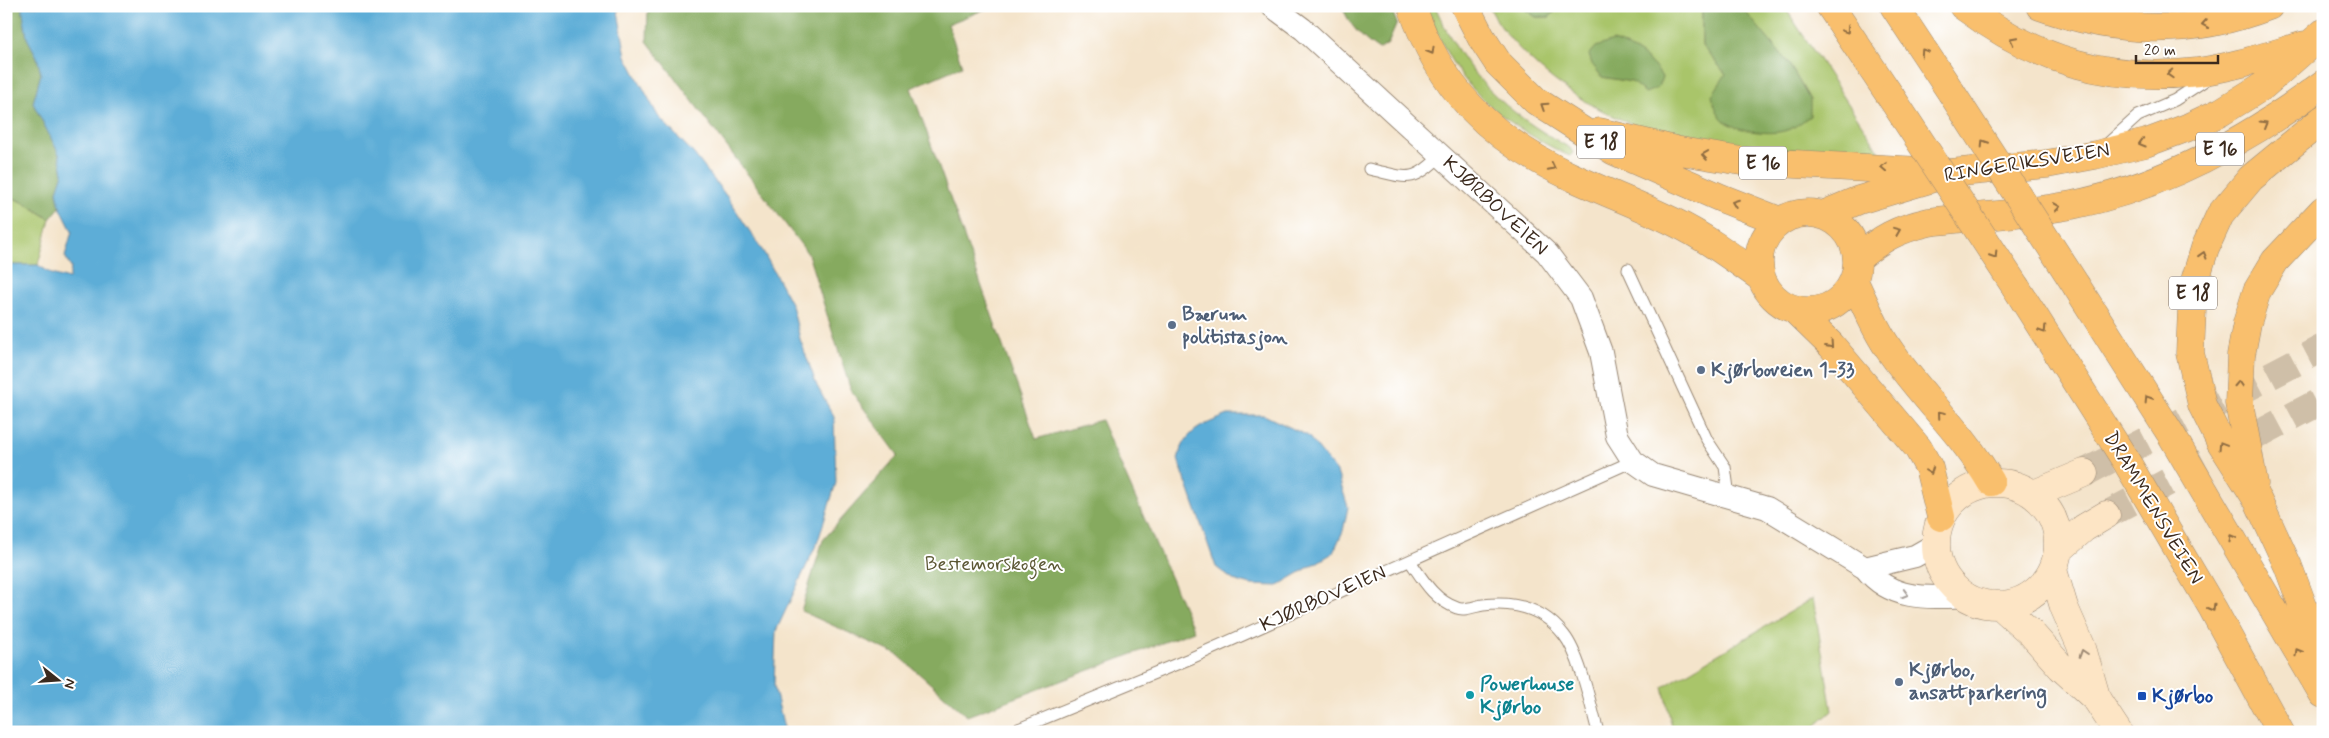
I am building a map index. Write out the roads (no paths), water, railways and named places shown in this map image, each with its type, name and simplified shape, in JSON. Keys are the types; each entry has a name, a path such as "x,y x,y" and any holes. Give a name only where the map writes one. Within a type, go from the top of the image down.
{"highway":[{"name":"E 18","path":"1412,6 1424,40 1462,100 1509,143 1568,176 1674,221 1704,237 1760,277"},
{"name":"E 18","path":"1465,6 1481,37 1498,63 1536,101 1614,151 1721,198 1780,221"},
{"name":"DRAMMENSVEIEN","path":"1830,6 2017,289 2126,461 2213,609 2280,732"},
{"path":"1894,6 2172,436 2323,694"},
{"path":"1962,6 2011,39 2061,61 2084,67 2137,74 2161,74 2225,67 2317,38"},
{"path":"2040,6 2080,19 2114,26 2145,29 2176,28 2214,23 2245,16 2269,6"},
{"name":"RINGERIKSVEIEN","path":"1824,215 1859,200 1950,173 2047,164 2146,143 2221,112 2263,86 2317,38"},
{"name":"E 16","path":"1795,310 1807,312 1830,306 1840,300 1856,270 1890,234 1929,222 2072,205 2109,196 2156,180 2199,160 2272,120 2323,84"},
{"name":"E 18","path":"2323,119 2272,158 2234,196 2220,215 2205,248 2193,287 2190,353 2202,405 2220,441 2258,501 2288,566 2323,660"},
{"name":"E 16","path":"1579,127 1680,151 1740,161 1793,165 1885,167 1950,173"},
{"name":"E 18","path":"2258,501 2239,404 2238,385 2247,322 2257,291 2275,261 2323,210"},
{"name":"E 16","path":"1780,221 1801,214 1824,215"},
{"path":"1824,215 1837,222 1847,232 1855,245 1856,270 1885,344 1977,458 1991,482"},
{"path":"1780,221 1772,228 1761,246 1758,267 1760,277 1768,292 1780,303 1795,310 1830,345 1918,448 1929,468 1941,517"}],"main road":[{"path":"2034,494 2084,474"},
{"path":"2097,700 2082,648 2064,607 2056,561 2057,530 2049,510 2034,494 2014,484 1991,482 1971,488 1953,500 1941,517 1935,536 1936,556 1944,575 1958,592 1978,603 2001,606 2022,600 2040,588 2056,561 2084,528 2106,516"},
{"path":"2001,606 2030,633 2061,667 2097,700 2118,732"}],"street":[{"name":"KJØRBOVEIEN","path":"1272,6 1303,29 1547,253 1581,298 1601,352 1617,436 1633,462 1653,475 1767,508 1865,568 1874,580 1885,587 1906,594 1936,598 1966,596"},
{"path":"1865,568 1915,556 1936,544"}],"lane":[{"path":"2095,155 2138,116 2175,100 2225,67"},
{"path":"1369,170 1408,178 1425,172 1440,156"},
{"path":"1628,270 1707,440 1725,468 1730,496"},
{"name":"KJØRBOVEIEN","path":"1011,732 1189,658 1633,462"},
{"path":"1410,561 1434,596 1458,609 1500,603 1526,607 1548,617 1566,636 1578,664 1598,732"}],"water":[{"path":"22,6 617,6 626,56 658,116 694,154 728,198 764,253 792,305 800,339 817,386 834,417 836,483 818,541 776,631 774,686 785,732 6,732 6,265 38,265 52,274 69,279 71,268 65,256 72,231 60,207 57,191 63,173 59,154 33,103 41,74 37,57 27,38"},
{"path":"1228,415 1264,415 1308,436 1337,472 1348,507 1343,531 1333,553 1277,586 1251,585 1233,580 1216,567 1178,459 1185,441 1190,435 1202,426"}],"tunnel":[{"path":"2084,473 2323,348"},
{"path":"2106,515 2323,400"}],"place":[{"name":"Bærum politistasjon","path":"1172,325"},
{"name":"Kjørboveien 1-33","path":"1701,370"},
{"name":"Kjørbo, ansattparkering","path":"1899,682"},
{"name":"Powerhouse Kjørbo","path":"1470,695"},
{"name":"Kjørbo","path":"2142,696"}],"park label":[{"name":"Bestemorskogen","path":"994,564"}]}
